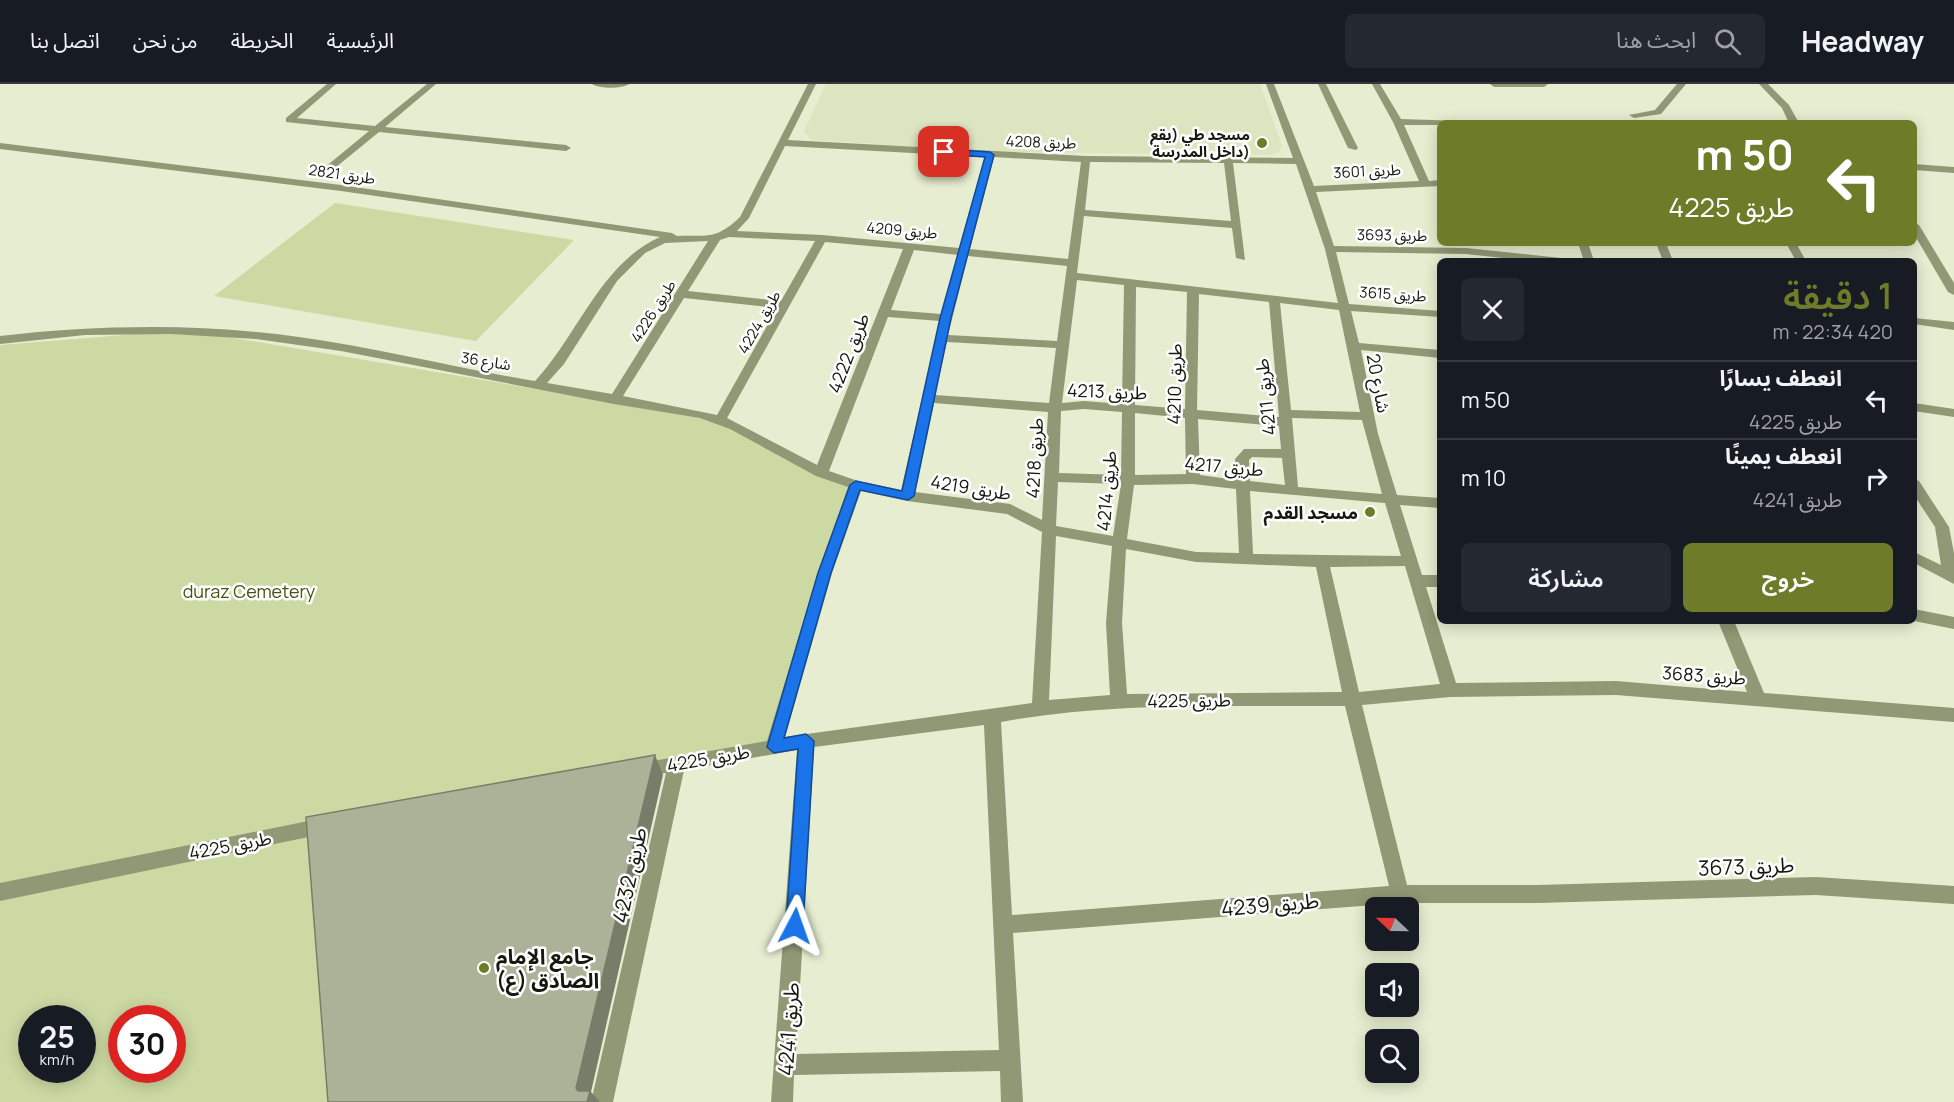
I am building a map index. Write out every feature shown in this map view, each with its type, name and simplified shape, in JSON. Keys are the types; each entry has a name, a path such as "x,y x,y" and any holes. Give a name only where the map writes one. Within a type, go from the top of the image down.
{"street":[{"path":"332,84 288,120 566,148"},
{"path":"327,170 432,84"},
{"path":"596,84 625,84"},
{"path":"538,385 560,361 613,279 641,251 663,240 679,237 722,236 744,218 812,84"},
{"name":"شارع 20","path":"1269,84 1310,189 1330,249 1354,346 1367,416 1450,690"},
{"path":"1322,84 1353,148"},
{"name":"طريق 3601","path":"1376,84 1398,122 1425,183"},
{"path":"1494,84 1544,84"},
{"path":"1634,115 1658,112 1682,84"},
{"path":"1763,84 1786,106 1793,120"},
{"path":"1398,122 1437,123"},
{"name":"طريق 4208","path":"782,143 1086,159 1298,161"},
{"name":"طريق 2821","path":"0,146 341,188 679,237"},
{"path":"908,496 941,338 990,155"},
{"name":"طريق 4218","path":"1040,708 1047,529 1053,477 1055,408 1086,159"},
{"path":"1228,160 1241,258"},
{"path":"1917,167 1954,170"},
{"name":"طريق 3601","path":"1310,189 1437,183"},
{"path":"1080,213 1236,225"},
{"path":"1917,230 1954,292"},
{"name":"طريق 4209","path":"722,236 822,238 964,251 1073,269 1130,283 1345,307"},
{"name":"طريق 4226","path":"614,400 681,294 722,236"},
{"name":"طريق 4224","path":"720,420 822,238"},
{"name":"طريق 4222","path":"821,473 910,246"},
{"name":"طريق 3693","path":"1330,249 1504,258"},
{"name":"طريق 4214","path":"1119,701 1114,623 1116,566 1128,480 1130,283"},
{"name":"طريق 4210","path":"1193,289 1191,413 1193,480"},
{"path":"681,294 786,305"},
{"name":"طريق 4211","path":"1274,299 1292,491"},
{"name":"طريق 3615","path":"1345,307 1437,314"},
{"path":"882,313 946,318"},
{"path":"1917,321 1954,326"},
{"name":"شارع 36","path":"0,340 106,330 198,331 340,347 479,377 538,385"},
{"path":"941,338 1062,345"},
{"path":"1354,346 1437,354"},
{"name":"طريق 4219","path":"538,385 614,400 685,410 720,420 821,473 856,485 908,496 1010,509 1047,529 1196,556 1322,562 1411,561"},
{"name":"طريق 4213","path":"927,398 1055,408 1084,405 1286,418 1367,416"},
{"path":"1917,407 1954,413"},
{"path":"1246,558 1242,459 1249,452 1289,454"},
{"name":"طريق 4217","path":"1053,477 1193,480 1437,503"},
{"path":"774,747 825,573 856,485"},
{"path":"1917,488 1948,528 1953,578"},
{"path":"1917,559 1953,578"},
{"path":"1322,562 1352,699 1400,894"},
{"path":"1418,581 1437,581"},
{"path":"1917,616 1954,623"},
{"path":"1727,624 1758,698"},
{"name":"طريق 3683","path":"1450,690 1616,688 1954,715"},
{"name":"طريق 4225","path":"630,771 806,741 992,717 1040,708 1119,701 1352,699 1450,690"},
{"path":"992,717 1008,1060 1012,1102"},
{"name":"طريق 4241","path":"782,1102 806,741"},
{"name":"طريق 4232","path":"602,1102 677,763"},
{"name":"طريق 4225","path":"0,892 347,822"},
{"name":"طريق 3673","path":"1538,894 1816,886 1954,895"},
{"name":"طريق 4239","path":"1002,925 1400,894 1538,894"},
{"path":"786,1065 1008,1060"}],"shaded area":[{"path":"826,84 1260,84 1282,146 1279,152 1268,155 1006,152 811,140 804,131"}],"green space":[{"path":"335,203 574,240 476,341 214,296"},
{"name":"duraz Cemetery","path":"187,330 720,420 856,485 774,747 324,826 345,1102 0,1102 0,345"}],"building":[{"name":"جامع الإمام الصادق (ع)","path":"655,755 576,1088 578,1091 590,1091 587,1102 328,1102 306,817"}],"place":[{"name":"مسجد طي (يقع داخل المدرسة)","path":"1262,143"},
{"name":"مسجد القدم","path":"1370,512"},
{"name":"جامع الإمام الصادق (ع)","path":"484,968"}],"route":[{"path":"795,926 806,741 774,747 825,573 856,485 908,496 927,398 946,318 990,155 944,152"}]}
